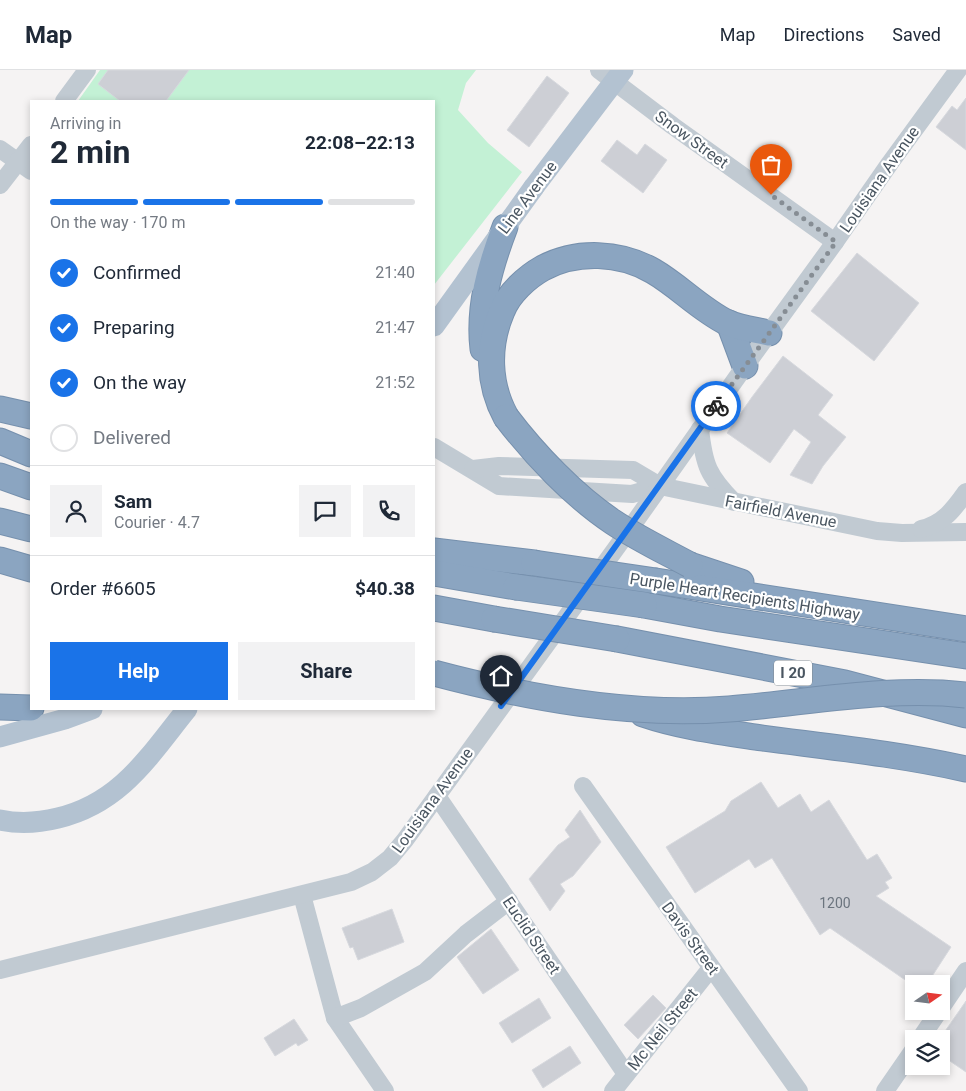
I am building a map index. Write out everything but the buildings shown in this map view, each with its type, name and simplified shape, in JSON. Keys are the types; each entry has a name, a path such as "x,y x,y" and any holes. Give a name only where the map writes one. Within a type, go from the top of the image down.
{"highway":[{"path":"505,227 493,258 482,312 481,334 487,370 503,410 523,439 568,486 612,521 690,565 742,582 874,616"},
{"path":"503,410 491,370 495,328 502,308 515,291 525,280 550,264 585,256 599,255 634,262 653,271 729,323 769,333"},
{"path":"729,323 744,366"},
{"path":"0,409 30,416"},
{"path":"0,441 30,454"},
{"path":"0,476 30,487"},
{"path":"0,521 30,530"},
{"path":"0,530 30,530"},
{"name":"Purple Heart Recipients Highway","path":"435,551 534,563 966,629"},
{"path":"0,560 30,569"},
{"path":"435,573 966,656"},
{"name":"I 20","path":"435,608 617,639 845,683 966,715"},
{"path":"435,674 498,690 568,702 663,710 728,709 839,697 911,693 966,695"},
{"path":"0,706 30,708"},
{"path":"624,707 654,718 712,730 966,768"}],"main road":[{"name":"Line Avenue","path":"435,325 534,187 623,70"},
{"path":"0,737 57,722 89,710"},
{"path":"0,820 46,821 70,815 100,802 138,770 186,710"}],"street":[{"path":"65,100 87,70"},
{"name":"Snow Street","path":"599,70 673,126 836,242"},
{"name":"Louisiana Avenue","path":"0,970 351,882 372,872 390,858 437,796 958,70"},
{"path":"0,185 25,166 30,148"},
{"path":"0,149 25,166"},
{"path":"700,429 707,469 720,488 734,502"},
{"name":"Fairfield Avenue","path":"435,448 499,486 632,494 660,486"},
{"name":"Fairfield Avenue","path":"473,469 500,466 633,470 660,486 877,531 902,534"},
{"path":"902,534 926,528 939,522 948,516 966,492"},
{"path":"902,534 966,532"},
{"name":"Davis Street","path":"583,786 799,1091"},
{"name":"Euclid Street","path":"437,796 626,1074"},
{"path":"302,895 334,1018 385,1091"},
{"path":"334,1018 361,1008 426,972 466,934 508,901"},
{"name":"Mc Neil Street","path":"613,1091 711,968"},
{"path":"950,995 966,971"},
{"path":"885,1091 905,1062"}],"green space":[{"path":"100,70 476,70 466,83 458,110 488,143 522,172 435,284 435,100 79,100"}],"way so far":[{"path":"716,406 836,242 771,195"}],"route":[{"path":"501,706 622,540 716,406"}]}
